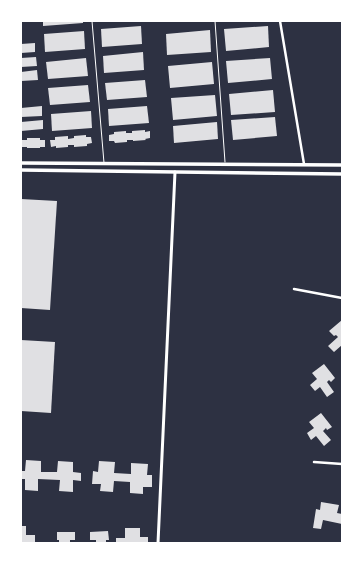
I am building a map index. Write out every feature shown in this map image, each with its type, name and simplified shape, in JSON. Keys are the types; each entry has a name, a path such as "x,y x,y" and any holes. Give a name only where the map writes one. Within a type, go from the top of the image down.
{"main road":[{"path":"21,163 342,165"},
{"path":"21,170 342,174"}],"street":[{"path":"280,21 304,164"},
{"path":"158,543 175,172"},
{"path":"294,289 342,298"},
{"path":"314,462 342,464"}],"lane":[{"path":"92,21 104,163"},
{"path":"215,21 226,164"}],"building":[{"path":"43,21 83,21 83,23 43,26"},
{"path":"141,26 142,44 102,47 101,29"},
{"path":"268,26 269,47 226,51 224,29"},
{"path":"210,30 211,52 167,55 166,34"},
{"path":"84,31 85,49 45,52 44,34"},
{"path":"35,43 35,52 21,53 21,44"},
{"path":"143,52 144,70 104,73 103,56"},
{"path":"36,57 37,66 21,67 21,58"},
{"path":"86,58 88,76 48,79 46,62"},
{"path":"270,58 272,79 228,83 226,61"},
{"path":"212,62 214,84 170,88 168,66"},
{"path":"37,70 38,80 21,81 21,72"},
{"path":"145,80 147,97 107,100 105,83"},
{"path":"88,85 90,102 50,105 48,88"},
{"path":"273,90 275,112 231,115 229,94"},
{"path":"215,95 217,116 173,120 171,98"},
{"path":"42,106 42,116 21,117 21,108"},
{"path":"147,106 149,123 109,126 108,109"},
{"path":"91,111 92,128 52,131 51,114"},
{"path":"275,117 277,136 233,140 231,120"},
{"path":"43,120 43,129 21,131 21,122"},
{"path":"217,122 218,139 174,143 173,126"},
{"path":"145,130 145,132 150,131 150,138 145,139 146,140 127,140 127,142 115,143 114,141 109,141 109,135 114,134 114,132 126,131 126,133 132,133 132,131"},
{"path":"86,135 86,137 91,137 92,143 87,144 87,146 74,147 74,145 68,145 68,147 51,147 50,140 55,140 55,137 68,136 68,139 74,138 74,136"},
{"path":"27,138 40,138 40,140 45,140 45,147 21,147 21,140 27,140"},
{"path":"21,199 57,201 50,310 21,308"},
{"path":"342,320 342,345 334,352 328,346 338,337 336,335 334,336 329,331"},
{"path":"21,340 55,342 51,413 21,411"},
{"path":"324,364 335,378 331,382 329,380 327,382 334,392 327,397 320,387 315,391 310,385 317,379 312,373"},
{"path":"321,413 332,427 327,430 326,428 323,431 331,440 324,446 316,436 311,440 307,433 314,428 309,422"},
{"path":"26,460 41,461 41,472 57,472 58,461 73,462 73,472 81,473 81,481 73,480 73,492 59,491 60,480 38,479 38,491 25,490 25,479 21,479 21,471 25,471"},
{"path":"99,461 115,462 114,473 131,474 131,463 148,464 147,475 152,475 152,487 143,487 143,494 130,493 130,482 114,481 113,492 100,491 101,484 92,484 93,471 98,472"},
{"path":"321,502 339,505 337,513 342,514 342,524 323,520 321,529 313,528 316,509 320,510"},
{"path":"21,526 26,526 26,535 35,535 35,543 21,543"},
{"path":"125,528 140,528 140,537 148,537 148,543 116,543 116,538 125,538"},
{"path":"108,531 109,540 106,540 106,543 96,543 96,540 90,540 90,532"},
{"path":"57,532 75,532 75,540 70,540 70,543 59,543 59,540 57,540"}]}
